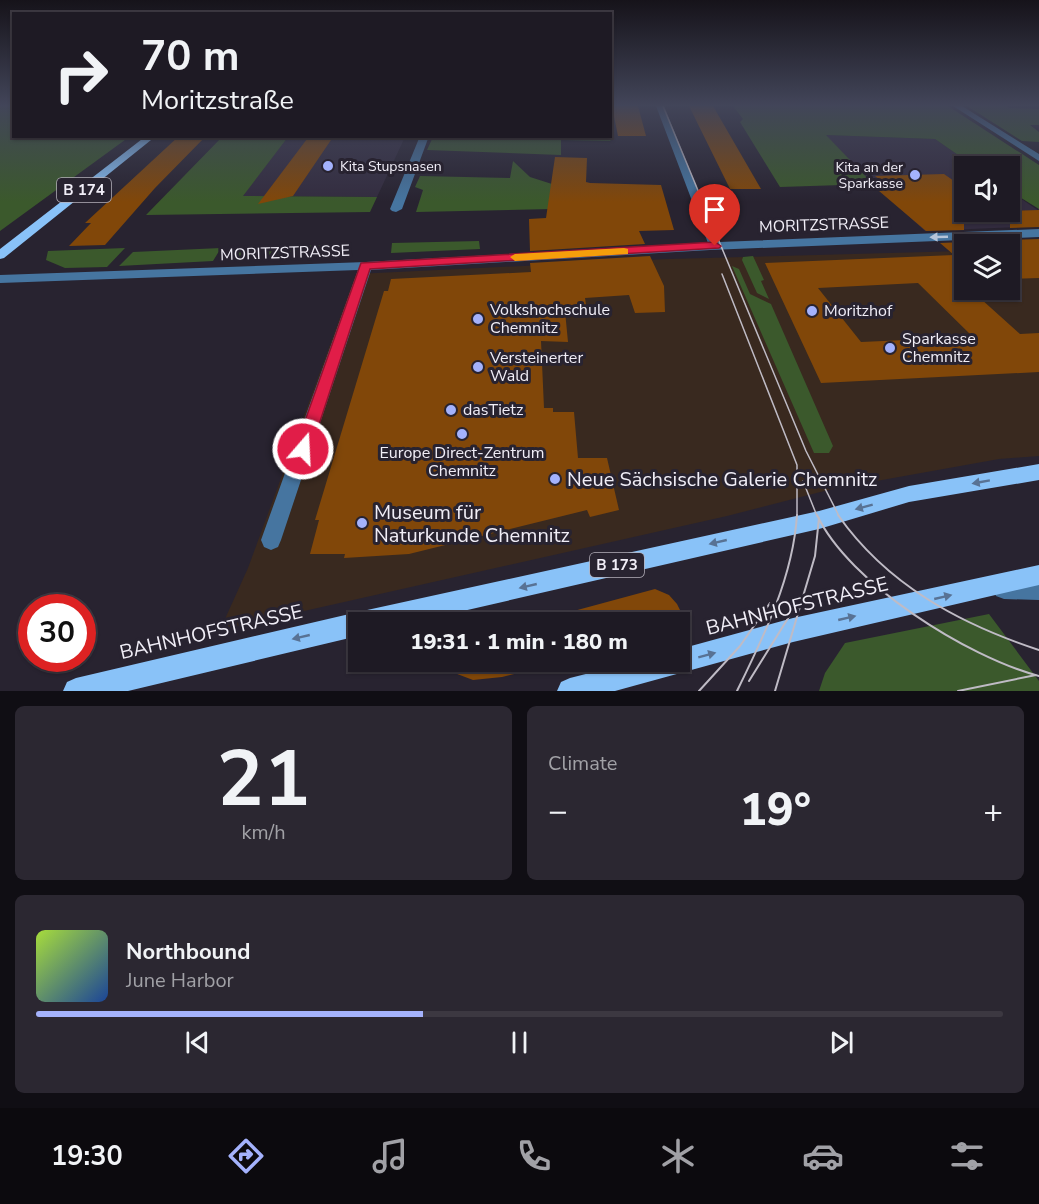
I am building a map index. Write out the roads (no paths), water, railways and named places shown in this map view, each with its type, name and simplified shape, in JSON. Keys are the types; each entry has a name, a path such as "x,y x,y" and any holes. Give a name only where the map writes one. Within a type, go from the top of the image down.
{"main road":[{"name":"B 174","path":"0,255 149,138"},
{"name":"B 173","path":"411,612 819,520 909,494 1039,472"},
{"name":"BAHNHOFSTRASSE","path":"570,691 793,630 1039,575"},
{"name":"BAHNHOFSTRASSE","path":"76,691 348,626"}],"street":[{"path":"396,209 424,138"},
{"path":"673,138 715,246"},
{"path":"1008,138 1039,158"},
{"name":"MORITZSTRASSE","path":"0,279 366,266 715,246 1039,233"},
{"path":"271,540 366,266"},
{"path":"986,587 1039,589"}],"tram line":[{"path":"676,138 806,451 839,516"},
{"path":"722,274 797,465 797,515"},
{"path":"803,481 817,516"},
{"path":"737,691 776,606 790,561 797,515"},
{"path":"838,515 857,540 879,562 927,599 981,628 1039,650"},
{"path":"775,691 815,556 819,518"},
{"path":"819,518 833,541 855,566 882,591 913,614 978,652 1039,676"},
{"path":"699,691 740,646 770,603"},
{"path":"749,681 795,607"},
{"path":"958,691 1036,675"}],"place":[{"name":"Kita Stupsnasen","path":"328,166"},
{"name":"Kita an der Sparkasse","path":"915,175"},
{"name":"Moritzhof","path":"812,311"},
{"name":"Volkshochschule Chemnitz","path":"478,319"},
{"name":"Sparkasse Chemnitz","path":"890,348"},
{"name":"Versteinerter Wald","path":"478,367"},
{"name":"dasTietz","path":"451,410"},
{"name":"Europe Direct-Zentrum Chemnitz","path":"462,434"},
{"name":"Neue Sächsische Galerie Chemnitz","path":"555,479"},
{"name":"Museum für Naturkunde Chemnitz","path":"362,523"}]}
